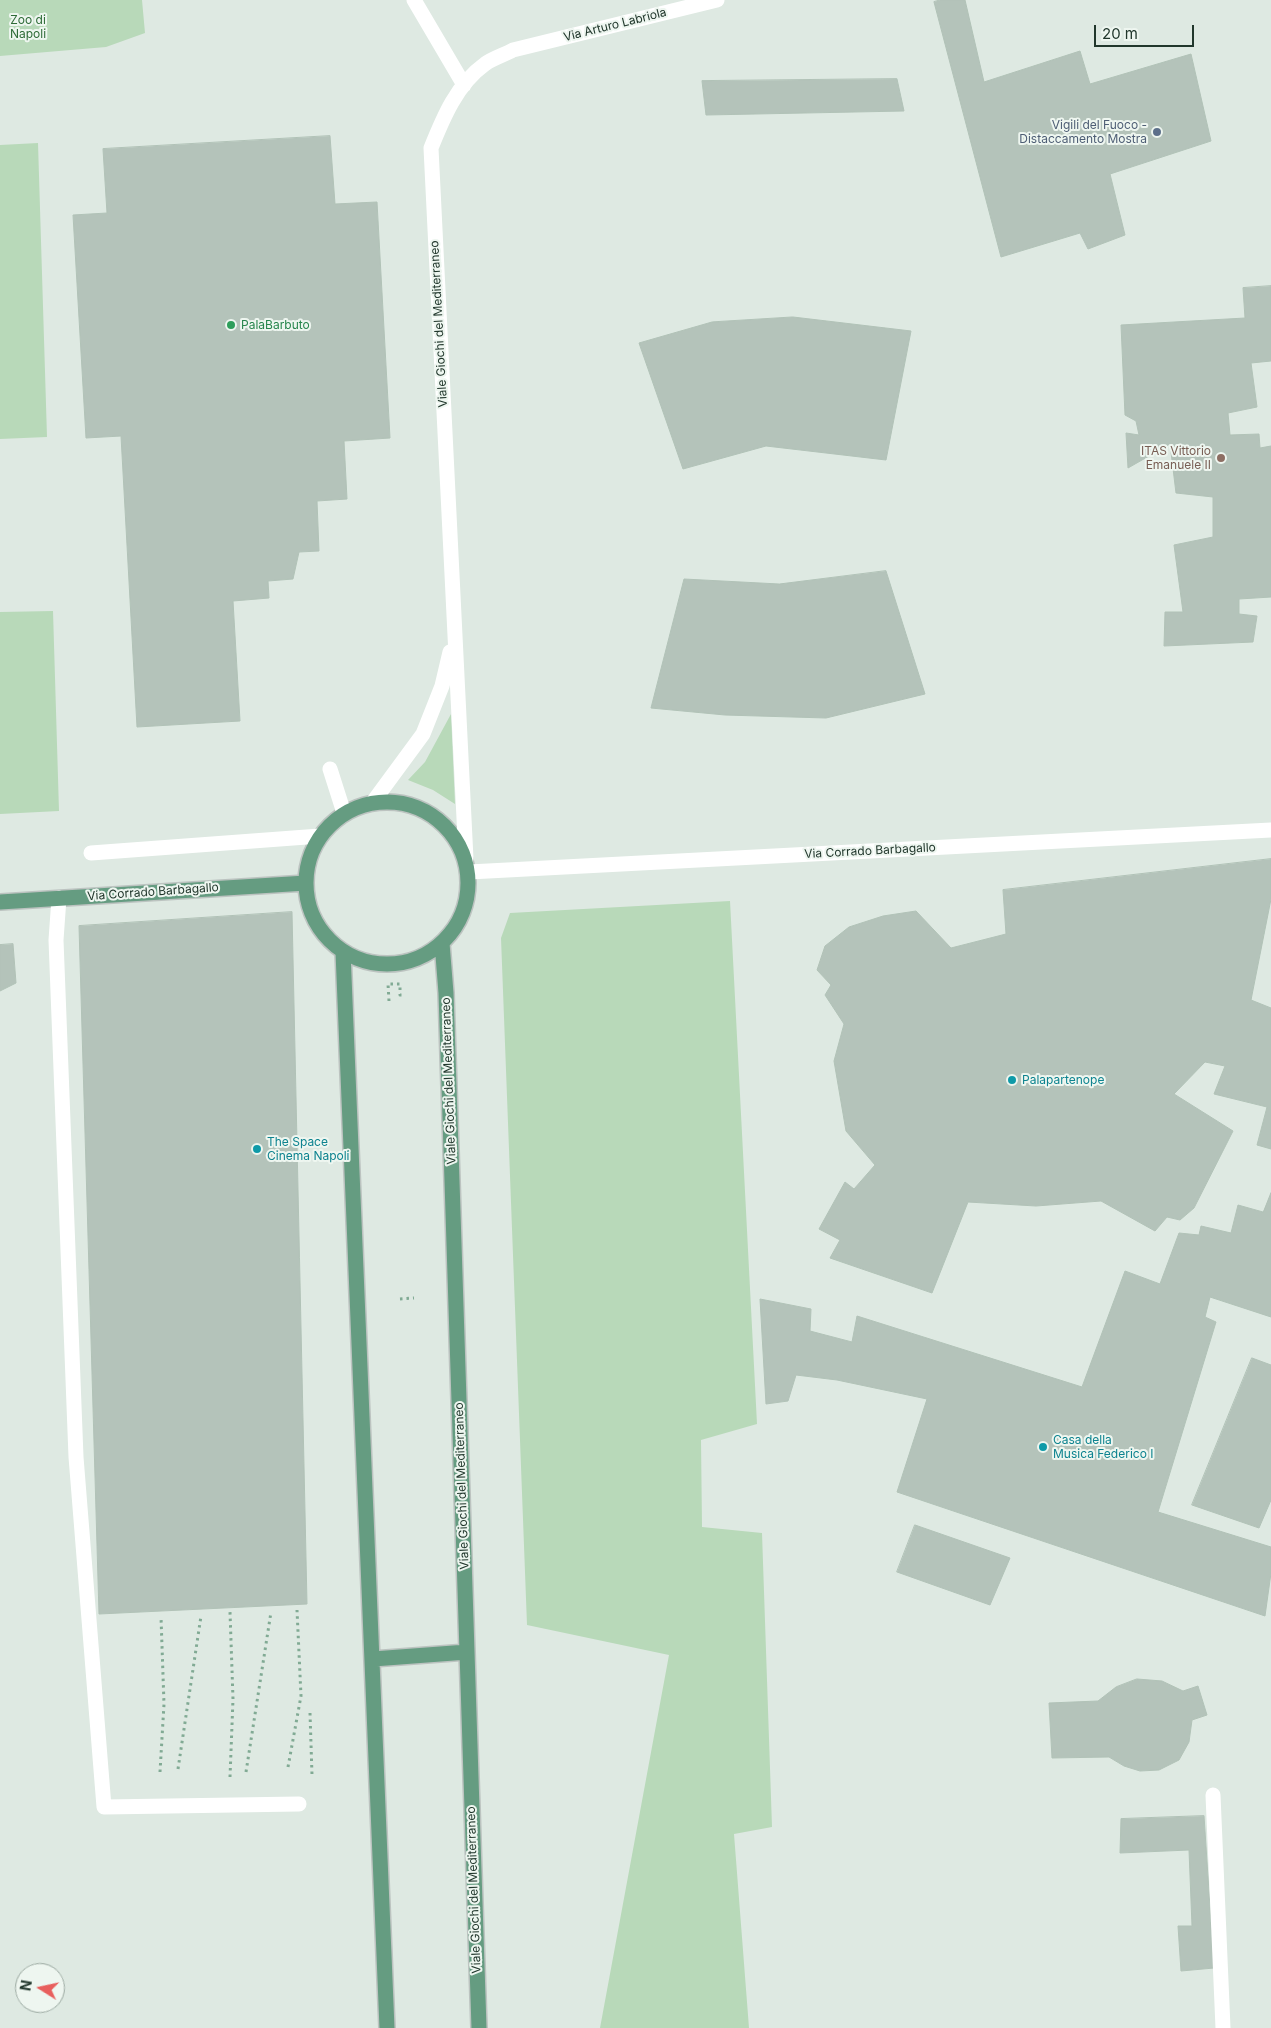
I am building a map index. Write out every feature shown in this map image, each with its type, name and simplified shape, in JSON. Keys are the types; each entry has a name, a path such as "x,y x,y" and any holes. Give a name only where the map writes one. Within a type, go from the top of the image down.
{"main road":[{"path":"373,802 403,802 430,813 452,833 467,866 467,898 458,923 442,943 420,958 394,964 368,962 344,952 323,934 310,910 306,882 310,858 320,836 344,814 373,802"},
{"name":"Via Corrado Barbagallo","path":"0,902 306,882"},
{"name":"Viale Giochi del Mediterraneo","path":"442,943 447,1023 479,2028"},
{"path":"344,952 387,2028"},
{"path":"373,1659 466,1652"}],"street":[{"path":"414,0 464,85"},
{"name":"Via Arturo Labriola","path":"513,50 717,0"},
{"name":"Viale Giochi del Mediterraneo","path":"467,866 431,148 445,111 464,85 485,64 513,50"},
{"name":"Viale Giochi del Mediterraneo","path":"373,802 423,734 442,686 454,633"},
{"path":"330,769 344,814"},
{"name":"Via Corrado Barbagallo","path":"467,866 1271,830"},
{"path":"91,853 320,836"},
{"path":"59,898 56,940 76,1457 104,1807 299,1804"},
{"path":"1213,1795 1223,2028"}],"path":[{"path":"389,1001 388,984 400,984 400,995 403,995"},
{"path":"400,1299 414,1298"},
{"path":"288,1767 301,1696 297,1610"},
{"path":"230,1612 233,1699 230,1777"},
{"path":"246,1772 271,1612"},
{"path":"178,1769 201,1616"},
{"path":"160,1772 164,1704 161,1617"},
{"path":"310,1713 312,1775"}],"green space":[{"name":"Zoo di Napoli","path":"0,0 142,0 145,33 106,47 0,56"},
{"path":"38,143 47,437 0,439 0,145"},
{"path":"53,611 59,811 0,814 0,612"},
{"path":"451,714 455,804 433,790 408,780 425,762"},
{"path":"730,901 757,1424 701,1440 702,1527 762,1533 772,1827 734,1834 749,2028 600,2028 669,1655 527,1625 501,938 510,913"}],"building":[{"path":"940,0 965,0 984,82 1080,51 1090,84 1191,54 1211,141 1110,174 1125,235 1088,249 1080,233 1001,257 934,2"},
{"path":"897,79 904,111 706,115 702,81"},
{"name":"PalaBarbuto","path":"330,136 335,204 377,202 390,438 344,441 347,499 317,501 319,551 299,552 293,579 268,581 269,598 233,601 240,721 137,727 121,436 86,438 73,215 107,213 103,149"},
{"name":"ITAS Vittorio Emanuele II","path":"1271,286 1271,361 1251,363 1257,407 1228,413 1230,435 1259,434 1260,448 1271,446 1271,597 1239,599 1239,614 1257,616 1253,642 1164,646 1165,612 1183,612 1174,545 1213,537 1213,497 1176,493 1170,444 1128,468 1126,433 1139,435 1136,421 1125,415 1121,325 1245,318 1243,288"},
{"path":"793,317 911,331 886,460 766,446 683,469 639,343 712,322"},
{"path":"886,571 925,694 826,718 725,715 651,708 684,579 779,584"},
{"name":"Palapartenope","path":"1271,859 1271,899 1251,1000 1271,1008 1271,1149 1257,1145 1267,1107 1214,1094 1225,1066 1205,1062 1174,1094 1233,1131 1194,1208 1180,1220 1167,1217 1155,1231 1101,1201 1036,1206 968,1202 932,1293 830,1258 840,1240 819,1229 845,1182 854,1189 875,1165 846,1131 834,1061 844,1024 825,995 831,985 817,970 825,946 849,927 883,916 916,911 951,948 1006,934 1003,890"},
{"path":"292,912 307,1604 99,1614 79,926"},
{"path":"13,944 16,983 0,991 0,945"},
{"path":"1271,1193 1271,1317 1210,1297 1205,1317 1216,1322 1158,1512 1271,1547 1271,1573 1265,1616 897,1492 927,1399 837,1380 796,1375 788,1401 766,1404 760,1299 811,1309 810,1331 852,1342 857,1316 1082,1387 1125,1271 1160,1284 1179,1233 1199,1235 1201,1226 1231,1233 1238,1205 1263,1212"},
{"path":"1252,1358 1271,1365 1271,1500 1259,1528 1192,1505"},
{"path":"915,1525 1010,1558 990,1605 897,1572"},
{"path":"1137,1679 1162,1681 1183,1691 1198,1686 1207,1715 1192,1720 1189,1742 1179,1760 1159,1770 1140,1771 1124,1766 1109,1757 1052,1758 1049,1703 1098,1701 1116,1687"},
{"path":"1204,1816 1214,1968 1181,1971 1178,1926 1192,1926 1189,1850 1120,1853 1121,1819"}],"place":[{"name":"Vigili del Fuoco - Distaccamento Mostra","path":"1157,132"},
{"name":"PalaBarbuto","path":"231,325"},
{"name":"ITAS Vittorio Emanuele II","path":"1221,458"},
{"name":"Palapartenope","path":"1012,1080"},
{"name":"The Space Cinema Napoli","path":"257,1149"},
{"name":"Casa della Musica Federico I","path":"1043,1447"}]}
